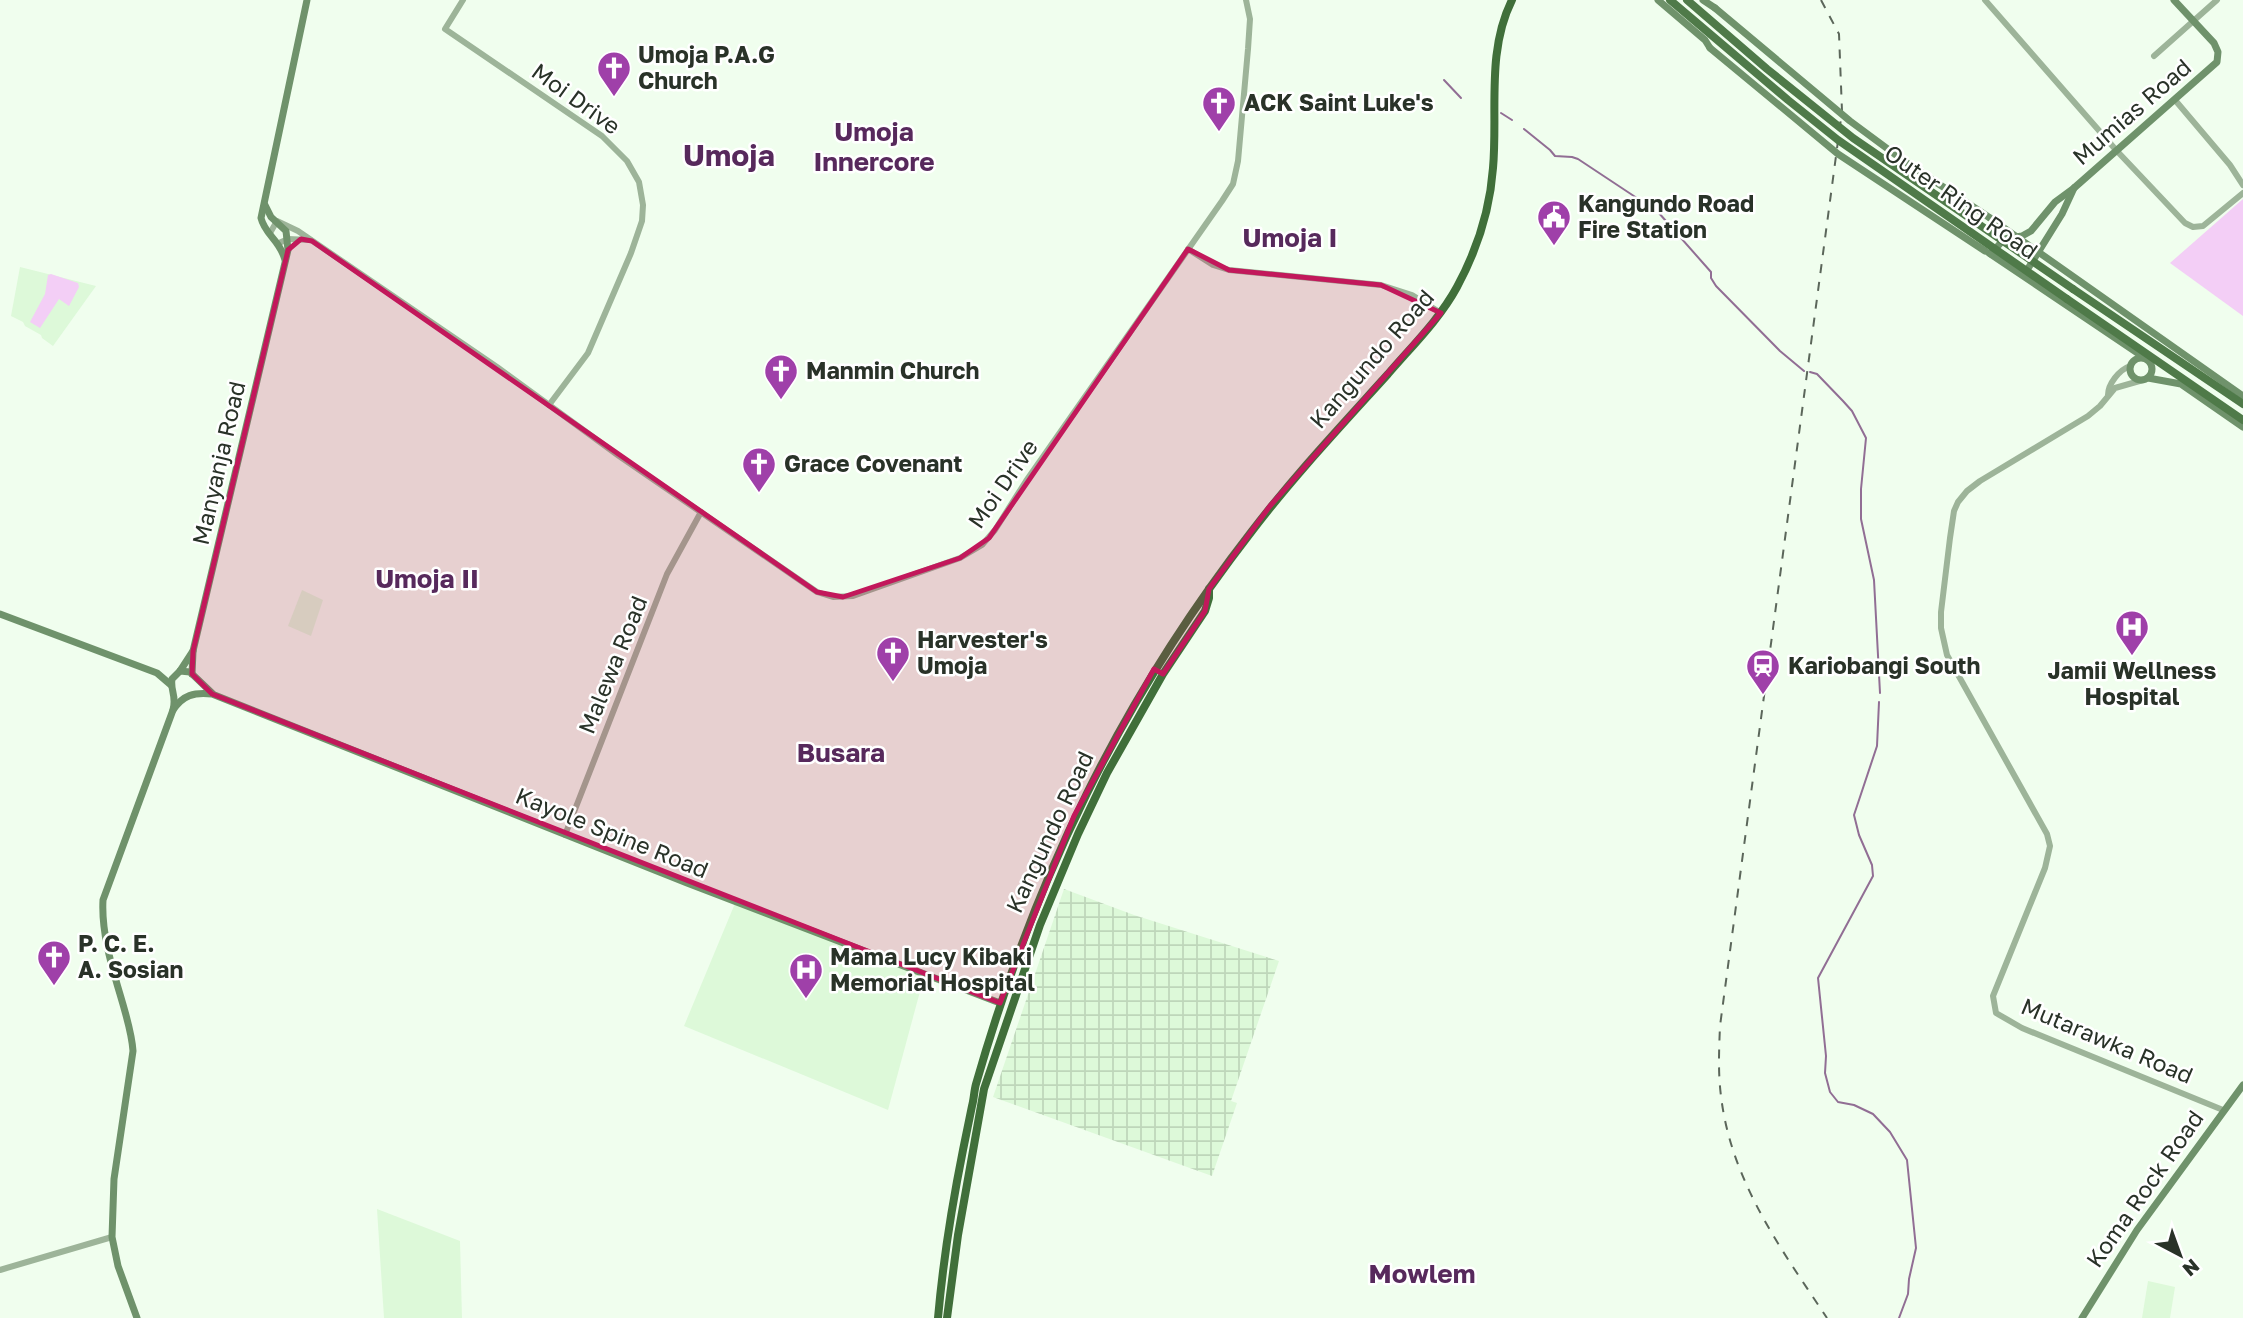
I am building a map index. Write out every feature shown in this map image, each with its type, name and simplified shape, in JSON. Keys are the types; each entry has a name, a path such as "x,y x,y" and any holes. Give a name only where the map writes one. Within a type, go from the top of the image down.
{"highway":[{"name":"Kangundo Road","path":"938,1318 948,1230 975,1086 1000,1003 1038,898 1074,816 1154,669 1209,589 1293,479 1441,313 1454,293 1471,259 1489,203 1494,166 1496,58 1501,29 1512,0"},
{"name":"Kangundo Road","path":"947,1318 958,1235 985,1089 1040,925 1107,773 1163,674 1205,611 1209,589"}],"main road":[{"path":"285,260 279,243 262,222 262,212 307,0"},
{"name":"Outer Ring Road","path":"1658,0 1705,40 1710,48 1828,147 2148,360"},
{"name":"Outer Ring Road","path":"1670,0 1838,140 2243,420"},
{"name":"Outer Ring Road","path":"1688,0 1767,69 1853,138 2241,401"},
{"name":"Outer Ring Road","path":"1703,0 1850,121 1904,161 1990,218 2241,401"},
{"name":"Mumias Road","path":"1988,252 2002,241 2031,231 2054,202 2074,188 2208,72 2218,58 2218,50 2174,0"},
{"name":"Mumias Road","path":"2024,275 2062,214 2074,188"},
{"path":"265,205 269,215 286,231 288,239"},
{"name":"Manyanja Road","path":"194,676 193,650 251,414 288,250 288,239"},
{"path":"2121,341 2128,350 2132,375 2136,379 2181,384 2243,427"},
{"path":"2131,365 2141,358 2148,360 2152,371 2145,379"},
{"path":"0,614 157,673 186,671 212,694"},
{"path":"137,1318 118,1266 112,1237 114,1179 133,1051 130,1030 104,934 103,900 173,710 175,700 172,678 193,650"},
{"path":"1154,669 1163,674"},
{"path":"157,673 179,695 212,694"},
{"path":"173,710 196,687 194,676"},
{"name":"Kayole Spine Road","path":"212,694 565,835 1000,1003"},
{"name":"Koma Rock Road","path":"2082,1318 2137,1230 2243,1085"}],"street":[{"name":"Moi Drive","path":"463,0 445,29 611,144 637,175 641,189 642,221 631,253 588,353 549,405"},
{"name":"Moi Drive","path":"277,221 312,240 817,592 833,597 853,596 967,555 982,545 1222,201 1235,178 1238,161 1250,19 1246,0"},
{"path":"1985,0 2116,150 2185,223 2193,227 2208,223 2243,192"},
{"path":"2154,56 2217,0"},
{"path":"2175,100 2230,165 2243,185"},
{"path":"270,233 277,221"},
{"path":"279,243 288,239 312,240"},
{"path":"288,250 301,239"},
{"path":"1188,249 1213,265 1229,270 1381,285 1412,295 1441,313"},
{"path":"2108,395 2109,387 2121,371 2131,365"},
{"name":"Mutarawka Road","path":"2145,379 2118,387 2077,424 1973,485 1958,502 1954,511 1941,612 1944,646 2047,834 2050,845 2045,868 1998,981 1993,1000 1996,1013 2022,1028 2223,1110"},
{"name":"Malewa Road","path":"565,835 667,574 701,512"},
{"path":"0,1270 112,1237"}],"highlighted area":[{"path":"301,239 312,241 817,592 843,597 960,558 989,538 1188,249 1229,270 1381,285 1441,313 1270,506 1209,589 1205,611 1163,674 1154,669 1074,816 1000,1003 212,694 192,674 193,651 288,250"}],"shaded area":[{"path":"2243,199 2243,316 2170,263"},
{"path":"20,267 96,286 53,346 11,316"},
{"path":"48,275 78,283 79,287 69,306 59,299 40,328 30,322 45,294"},
{"path":"302,590 323,600 311,636 288,626"},
{"path":"1064,889 1134,915 1279,961 1231,1101 1237,1103 1212,1176 993,1097"},
{"name":"Mama Lucy Kibaki Memorial Hospital","path":"736,901 925,973 888,1110 684,1026"},
{"path":"377,1209 460,1241 462,1318 384,1318"},
{"path":"2148,1281 2175,1287 2170,1318 2142,1318"}],"waterway":[{"path":"1444,80 1461,98"},
{"path":"1501,113 1512,120"},
{"path":"1524,129 1555,156 1578,159 1658,212 1711,272 1716,286 1780,351 1804,371"},
{"path":"1810,372 1817,374 1852,411 1866,438 1861,519 1874,580 1880,693"},
{"path":"1879,702 1877,746 1854,815 1872,865 1873,876 1818,978 1826,1056 1825,1073 1830,1092 1838,1102 1854,1105 1873,1114 1890,1132 1907,1160 1916,1248 1908,1294 1899,1318"}],"railway":[{"path":"1821,0 1839,34 1842,111 1720,1026 1719,1079 1727,1127 1735,1157 1747,1185 1776,1240 1827,1318"}],"place":[{"name":"Umoja P.A.G Church","path":"614,98"},
{"name":"ACK Saint Luke's","path":"1219,133"},
{"name":"Kangundo Road Fire Station","path":"1554,247"},
{"name":"Manmin Church","path":"781,401"},
{"name":"Grace Covenant","path":"759,494"},
{"name":"Jamii Wellness Hospital","path":"2132,657"},
{"name":"Harvester's Umoja","path":"893,683"},
{"name":"Kariobangi South","path":"1763,696"},
{"name":"P. C. E. A. Sosian","path":"54,987"},
{"name":"Mama Lucy Kibaki Memorial Hospital","path":"806,1000"}],"district":[{"name":"Umoja Innercore","path":"874,147"},
{"name":"Umoja","path":"729,156"},
{"name":"Umoja I","path":"1290,238"},
{"name":"Umoja II","path":"427,579"},
{"name":"Busara","path":"841,753"},
{"name":"Mowlem","path":"1422,1274"}]}
